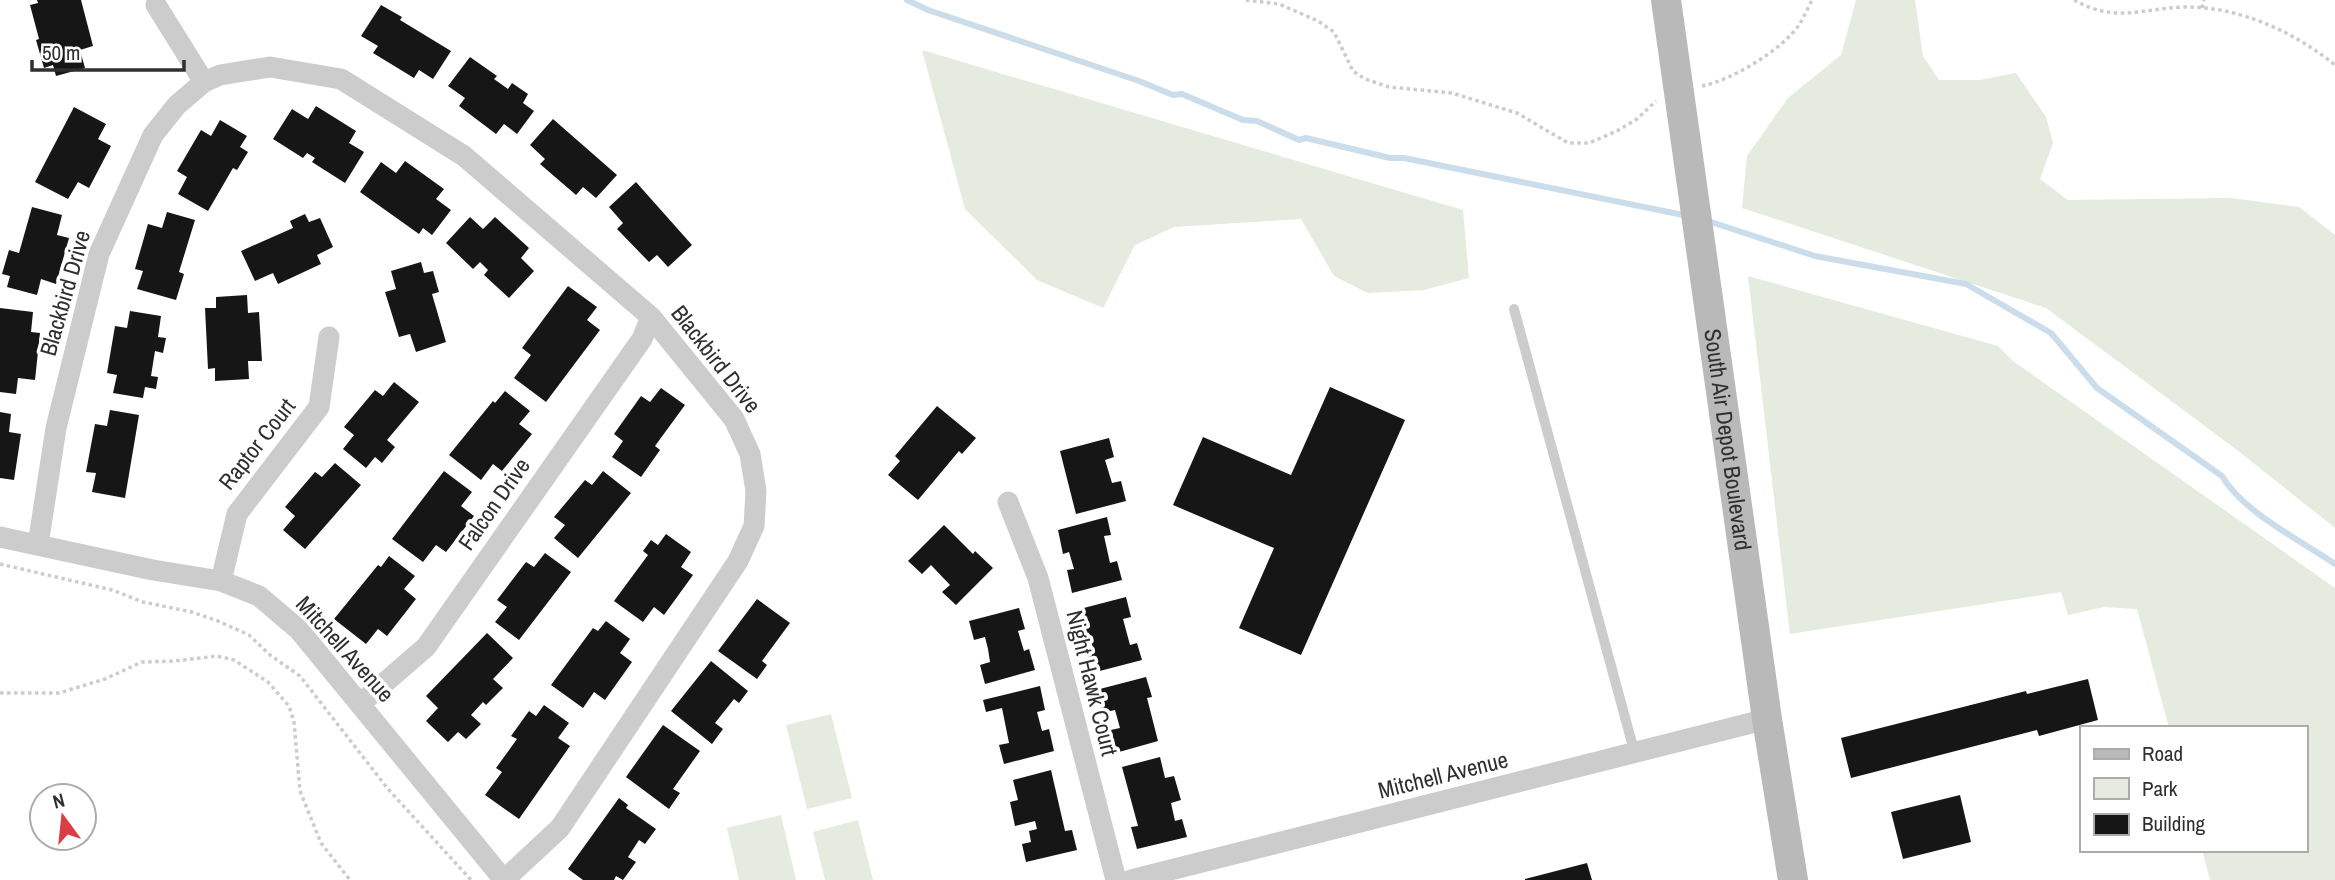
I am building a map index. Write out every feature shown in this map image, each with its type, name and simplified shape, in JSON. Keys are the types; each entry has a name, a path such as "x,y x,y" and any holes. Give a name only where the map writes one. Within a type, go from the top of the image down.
{"street":[{"name":"South Air Depot Boulevard","path":"1666,0 1767,719 1793,880"},
{"path":"156,5 204,82"},
{"name":"Blackbird Drive","path":"38,545 56,428 99,254 153,135 177,105 204,82 220,75 270,67 341,79 464,156 651,317 734,419 750,454 756,491 754,526 731,572 561,828 504,880"},
{"name":"Falcon Drive","path":"360,704 426,647 642,339 651,317"},
{"name":"Raptor Court","path":"221,581 237,514 319,407 329,337"},
{"name":"Night Hawk Court","path":"1008,502 1038,578 1116,880"},
{"name":"Mitchell Avenue","path":"0,537 153,570 221,581 259,596 299,630 504,880"},
{"name":"Mitchell Avenue","path":"1131,880 1767,719"}],"lane":[{"path":"1514,309 1635,754"}],"path":[{"path":"1246,0 1279,4 1318,21 1334,32 1353,71 1364,79 1389,87 1452,93 1517,113 1568,142 1589,143 1637,119 1660,96 1708,85 1741,71 1780,46 1799,26 1812,0"},
{"path":"2074,0 2089,8 2111,14 2202,8 2256,19 2309,45 2335,65"},
{"path":"2202,8 2204,0"},
{"path":"0,564 112,590 143,602 192,612 249,635 270,655 300,676 388,789 471,880"},
{"path":"0,693 59,694 105,679 142,662 217,656 234,660 268,682 289,706 294,722 300,791 321,843 350,880"}],"green space":[{"path":"1856,0 1915,0 1923,56 1939,80 1980,80 2016,73 2046,117 2053,143 2040,179 2068,200 2231,198 2299,207 2335,235 2335,528 2237,450 2046,308 1742,208 1747,156 1788,98 1841,55"},
{"path":"922,50 1463,210 1469,278 1424,290 1368,293 1334,276 1301,219 1174,227 1135,245 1103,308 1037,280 965,209"},
{"path":"1748,276 1998,346 2013,361 2335,588 2335,880 2210,880 2203,852 2307,852 2307,726 2168,726 2137,609 2104,607 2068,615 2061,592 1790,634"},
{"path":"831,714 852,798 807,809 786,725"},
{"path":"781,815 796,880 739,880 727,828"},
{"path":"858,820 873,880 825,880 813,832"}],"building":[{"path":"37,0 81,0 93,46 80,50 85,68 56,76 53,65 44,68 30,5 38,3"},
{"path":"381,5 402,17 400,20 451,51 433,79 419,70 414,78 373,53 378,46 361,36"},
{"path":"470,57 497,76 494,79 508,89 512,83 528,94 523,103 534,111 517,134 504,124 496,134 459,106 465,98 448,86"},
{"path":"316,106 356,131 349,143 364,152 345,183 312,162 315,158 307,153 303,158 273,139 292,109 308,119"},
{"path":"74,107 106,124 98,139 111,146 89,188 78,182 68,199 35,182"},
{"path":"553,119 617,175 596,198 583,187 576,195 540,164 545,159 530,145"},
{"path":"220,120 247,136 240,147 248,152 237,170 233,168 208,211 178,194 187,177 177,171 201,130 211,136"},
{"path":"405,161 444,189 436,199 451,210 432,235 423,228 419,234 360,192 381,162 396,173"},
{"path":"636,182 692,245 668,267 657,255 649,262 617,229 623,223 609,207"},
{"path":"32,207 62,215 57,235 69,238 56,284 41,279 37,295 7,287 10,276 2,274 9,250 19,253"},
{"path":"167,212 195,220 179,272 184,274 176,300 137,289 143,271 135,269 148,224 162,228"},
{"path":"305,214 309,222 320,218 333,247 317,255 321,264 278,284 273,273 255,281 241,251 293,228 290,221"},
{"path":"470,217 483,229 495,217 529,248 521,258 534,271 509,298 484,275 488,270 480,262 473,269 446,243"},
{"path":"421,262 424,273 433,271 439,292 432,294 446,342 416,352 410,334 399,337 385,292 396,289 391,271"},
{"path":"568,286 597,307 587,320 600,330 546,402 514,378 531,355 522,348"},
{"path":"247,295 248,313 259,312 262,361 248,361 249,379 215,381 215,368 208,369 205,308 216,308 216,297"},
{"path":"0,308 33,312 31,332 40,333 35,380 18,378 16,394 0,392"},
{"path":"130,311 161,316 158,337 166,338 163,353 155,351 151,376 158,377 156,389 145,387 143,398 113,393 117,375 107,373 115,326 127,328"},
{"path":"394,382 419,402 387,440 395,447 382,463 375,457 366,468 343,449 354,435 344,427 375,390 383,396"},
{"path":"1330,387 1405,420 1301,655 1239,628 1274,548 1173,505 1203,437 1291,475"},
{"path":"661,388 685,405 655,446 660,450 641,477 612,457 623,441 614,434 641,396 650,402"},
{"path":"505,391 530,411 519,424 532,434 502,471 493,464 481,480 449,455 493,401 495,403"},
{"path":"937,406 976,438 962,454 959,451 918,500 888,475 900,461 895,456"},
{"path":"110,410 139,415 125,498 92,492 96,473 86,472 95,424 107,426"},
{"path":"0,412 11,414 9,432 21,434 14,480 0,478"},
{"path":"1109,438 1114,457 1105,460 1112,483 1121,481 1126,501 1076,514 1060,451"},
{"path":"335,463 361,485 305,549 283,530 295,516 285,507 315,472 322,477"},
{"path":"444,471 472,492 461,506 474,516 446,552 436,545 423,562 392,539"},
{"path":"603,471 631,493 578,558 554,538 565,525 554,517 585,480 592,485"},
{"path":"1107,517 1111,535 1104,536 1110,563 1117,561 1122,580 1072,593 1067,570 1074,569 1069,552 1063,554 1058,530"},
{"path":"944,525 973,554 975,551 993,568 956,605 942,592 950,585 931,565 922,574 908,561"},
{"path":"666,534 691,552 681,567 693,575 664,615 654,607 643,622 614,601 648,555 643,551 651,540 658,545"},
{"path":"545,553 571,572 519,640 495,622 507,607 497,600 526,562 534,567"},
{"path":"389,556 415,576 404,589 416,599 387,636 378,629 366,644 334,619 378,565 381,567"},
{"path":"1126,597 1131,617 1123,619 1130,645 1137,643 1142,660 1092,673 1086,650 1093,648 1089,633 1082,634 1076,610"},
{"path":"757,599 790,623 762,661 767,665 757,679 718,651"},
{"path":"1019,608 1025,629 1018,631 1024,651 1029,649 1035,670 985,684 980,665 990,662 985,637 974,640 969,621"},
{"path":"606,621 630,639 620,653 632,662 605,700 594,692 583,708 551,685 593,628 598,631"},
{"path":"487,633 513,658 493,679 503,688 486,705 483,702 471,715 481,724 466,739 458,732 448,742 426,721 438,708 426,696"},
{"path":"711,661 748,691 739,703 734,699 715,723 723,729 712,744 671,711"},
{"path":"1146,677 1152,697 1147,698 1158,741 1112,754 1106,731 1120,728 1115,710 1102,713 1096,690"},
{"path":"2088,679 2098,720 2039,736 2037,730 1851,778 1841,738 2026,691 2027,694"},
{"path":"1040,686 1045,710 1037,712 1042,731 1049,729 1054,751 1004,764 999,745 1009,743 1002,708 986,712 983,700"},
{"path":"544,705 569,723 558,738 570,746 519,819 485,795 502,772 496,768 517,739 511,736 529,711 536,716"},
{"path":"663,725 700,751 673,789 680,793 669,809 626,777"},
{"path":"1160,757 1165,778 1174,776 1181,800 1171,803 1175,821 1182,819 1187,837 1137,849 1131,827 1138,826 1122,767"},
{"path":"1051,770 1065,831 1072,830 1077,850 1026,862 1022,844 1031,842 1029,831 1037,829 1035,821 1015,826 1010,802 1018,800 1013,780"},
{"path":"1960,795 1971,842 1903,859 1891,812"},
{"path":"619,798 628,805 626,808 656,829 645,844 639,840 628,857 636,862 623,880 616,876 614,880 583,880 568,869"},
{"path":"1587,863 1592,880 1525,880 1525,879"}],"waterway":[{"path":"907,0 928,10 1173,95 1182,94 1243,120 1257,121 1299,140 1306,138 1390,158 1404,158 1688,216"},
{"path":"1705,220 1815,256 1966,284 2051,333 2097,388 2222,476 2231,489 2258,513 2335,564"}]}
